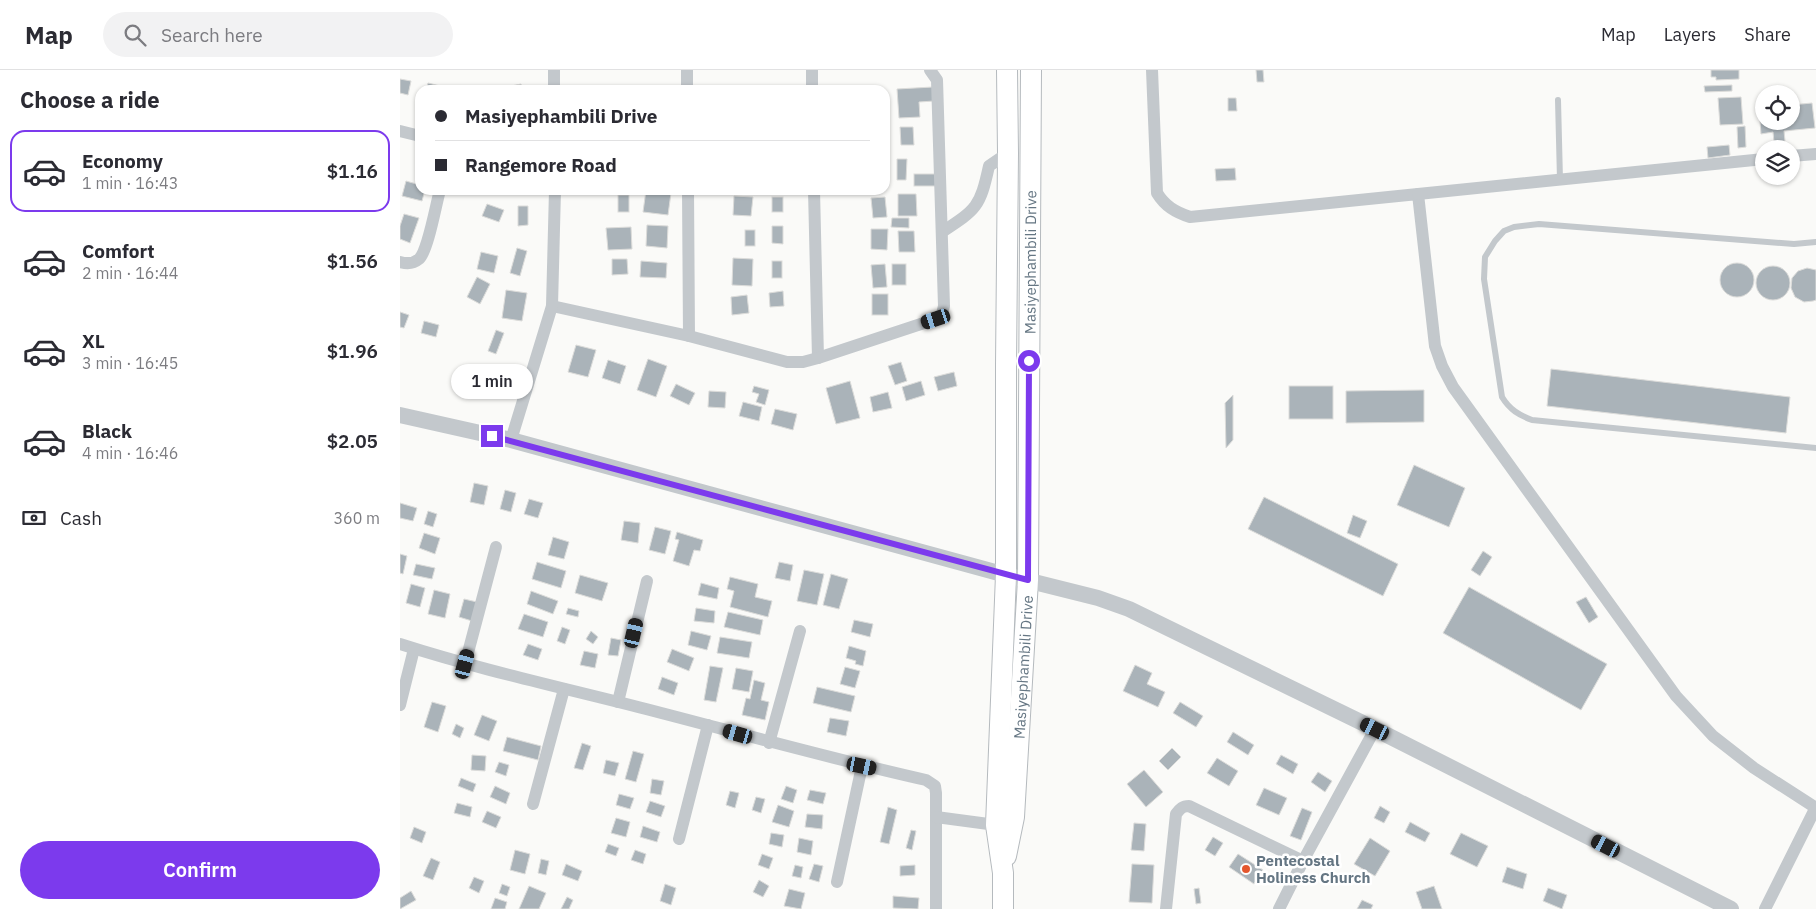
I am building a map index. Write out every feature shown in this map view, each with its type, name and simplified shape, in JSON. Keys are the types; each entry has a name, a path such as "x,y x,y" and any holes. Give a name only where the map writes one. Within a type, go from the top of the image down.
{"main road":[{"name":"Masiyephambili Drive","path":"1003,909 1003,873 996,825 1006,575 1008,153 1006,70"},
{"name":"Masiyephambili Drive","path":"1003,873 1014,817 1028,580 1031,70"}],"street":[{"path":"554,70 554,85"},
{"path":"687,70 688,85"},
{"path":"812,70 812,85"},
{"path":"552,306 689,336 787,362 803,362 818,358 939,317 944,306 937,80 930,70"},
{"path":"1152,70 1157,193 1163,202 1174,211 1190,217 1755,160"},
{"path":"400,131 415,135"},
{"path":"942,232 962,219 977,205 984,191 989,166 1008,153"},
{"path":"1800,155 1816,154"},
{"path":"1418,194 1435,346 1442,366 1453,387 1676,696 1713,736 1754,768 1816,808 1765,909"},
{"path":"400,262 408,264 418,260 424,251 439,195"},
{"path":"511,440 552,306 555,195"},
{"path":"688,195 689,336"},
{"path":"814,195 818,358"},
{"path":"400,415 511,440 1006,575 1098,598 1129,609 1375,729 1731,909"},
{"path":"465,664 496,547"},
{"path":"618,702 646,581"},
{"path":"768,742 800,631"},
{"path":"400,644 465,664 862,766 926,780 935,786 936,793 936,909"},
{"path":"400,705 414,649"},
{"path":"533,804 564,688"},
{"path":"679,839 708,725"},
{"path":"1279,909 1375,729"},
{"path":"837,882 862,766"},
{"path":"1166,909 1176,814 1181,807 1189,806 1303,861"},
{"path":"936,818 996,825"}],"lane":[{"path":"1558,100 1560,180"},
{"path":"1816,242 1794,244 1539,224 1514,227 1504,231 1485,257 1484,279 1502,397 1507,405 1518,414 1532,420 1816,448"}],"building":[{"path":"1256,70 1263,70 1264,82 1257,82"},
{"path":"1711,70 1739,70 1739,79 1716,80 1716,77 1711,77"},
{"path":"400,79 411,81 408,95 400,93"},
{"path":"1732,85 1732,91 1705,92 1704,86"},
{"path":"933,87 934,101 919,102 920,117 899,118 897,89"},
{"path":"1741,97 1743,124 1720,125 1718,98"},
{"path":"1228,98 1236,98 1237,111 1228,111"},
{"path":"1812,103 1815,128 1800,129 1800,104"},
{"path":"1745,126 1746,147 1738,148 1737,127"},
{"path":"900,127 913,127 914,145 901,145"},
{"path":"1761,130 1794,130 1784,131 1785,140 1774,140 1773,132 1761,134"},
{"path":"1729,145 1730,155 1708,158 1707,147"},
{"path":"897,159 907,159 906,180 897,180"},
{"path":"1235,168 1236,180 1216,181 1215,169"},
{"path":"914,174 936,174 936,186 914,186"},
{"path":"406,181 415,184 415,195 424,195 422,201 402,196"},
{"path":"898,194 916,194 917,216 898,216"},
{"path":"618,195 629,195 629,212 618,212"},
{"path":"645,195 671,195 668,215 643,212"},
{"path":"734,196 753,197 751,216 733,215"},
{"path":"772,197 783,197 783,212 772,212"},
{"path":"885,197 887,217 873,218 871,198"},
{"path":"487,204 504,210 499,222 482,216"},
{"path":"518,206 528,206 528,225 518,226"},
{"path":"404,214 419,218 410,243 400,239 400,226"},
{"path":"892,218 909,218 909,228 891,227"},
{"path":"647,225 668,226 667,248 646,246"},
{"path":"772,226 783,226 783,244 772,243"},
{"path":"631,227 632,249 608,250 606,228"},
{"path":"871,229 888,229 887,250 871,249"},
{"path":"745,230 755,230 755,246 745,246"},
{"path":"898,231 914,231 915,252 899,252"},
{"path":"517,248 527,251 520,276 510,273"},
{"path":"481,252 498,256 494,273 477,269"},
{"path":"733,258 753,259 752,286 732,285"},
{"path":"612,259 627,259 628,274 612,275"},
{"path":"641,261 667,263 666,278 640,277"},
{"path":"772,261 782,261 782,278 772,278"},
{"path":"1737,263 1749,268 1754,280 1749,292 1737,297 1725,292 1720,280 1725,268"},
{"path":"885,264 887,287 873,288 871,265"},
{"path":"892,264 906,264 906,285 892,285"},
{"path":"1773,266 1785,271 1790,283 1785,295 1773,300 1761,295 1756,283 1761,271"},
{"path":"1807,268 1816,270 1816,300 1804,302 1795,297 1791,288 1792,278 1798,271"},
{"path":"477,277 490,284 480,304 467,297"},
{"path":"506,290 527,293 522,321 502,318"},
{"path":"783,291 784,306 770,307 769,293"},
{"path":"872,294 888,294 888,315 872,315"},
{"path":"747,295 749,313 732,315 731,297"},
{"path":"400,312 409,315 404,328 400,327"},
{"path":"424,321 439,325 436,337 421,333"},
{"path":"496,330 504,333 496,354 488,351"},
{"path":"576,345 596,350 588,377 568,372"},
{"path":"648,359 667,366 656,397 637,390"},
{"path":"608,360 626,366 620,384 602,378"},
{"path":"901,362 907,381 895,385 888,366"},
{"path":"1551,369 1790,397 1786,433 1547,406"},
{"path":"954,372 957,386 938,391 934,377"},
{"path":"850,381 860,418 836,424 826,388"},
{"path":"921,381 925,395 906,401 902,387"},
{"path":"676,384 695,393 689,405 670,396"},
{"path":"754,386 769,390 765,405 756,402 759,394 752,392"},
{"path":"1289,386 1333,386 1333,419 1289,419"},
{"path":"1424,390 1424,422 1346,423 1346,391"},
{"path":"709,391 726,392 725,408 708,407"},
{"path":"888,392 892,408 873,412 870,397"},
{"path":"1233,395 1233,440 1226,448 1225,403"},
{"path":"743,402 762,407 759,421 739,416"},
{"path":"775,409 797,414 793,430 771,424"},
{"path":"1414,465 1465,488 1449,527 1397,505"},
{"path":"474,483 488,486 484,505 470,502"},
{"path":"505,490 516,493 511,512 500,509"},
{"path":"1264,497 1398,564 1383,596 1248,529"},
{"path":"529,499 543,503 538,518 524,514"},
{"path":"400,503 417,508 413,521 400,518"},
{"path":"428,511 437,514 433,527 424,524"},
{"path":"1353,515 1367,521 1360,538 1347,533"},
{"path":"624,521 640,523 638,543 621,540"},
{"path":"655,527 671,531 665,554 649,550"},
{"path":"677,532 703,540 700,551 694,550 689,566 673,561 679,540 675,539"},
{"path":"424,533 440,538 435,554 419,548"},
{"path":"553,537 569,542 564,559 548,555"},
{"path":"1483,551 1492,557 1480,576 1471,570"},
{"path":"400,554 407,556 403,574 400,573"},
{"path":"537,562 566,571 561,588 532,579"},
{"path":"779,562 793,565 790,581 775,578"},
{"path":"416,564 435,568 432,579 413,575"},
{"path":"804,570 824,574 817,605 797,601"},
{"path":"831,574 848,579 839,609 823,605"},
{"path":"580,575 608,583 602,601 575,593"},
{"path":"730,577 758,584 755,597 772,601 768,617 730,607 734,591 727,589"},
{"path":"701,583 719,588 717,599 698,595"},
{"path":"411,584 425,588 420,607 406,603"},
{"path":"1469,587 1607,664 1581,710 1443,633"},
{"path":"434,590 450,594 445,618 428,614"},
{"path":"531,591 558,601 553,614 527,604"},
{"path":"1586,597 1598,617 1589,623 1576,602"},
{"path":"464,599 477,602 472,621 459,617"},
{"path":"568,608 579,611 578,617 566,614"},
{"path":"696,608 715,611 714,623 694,621"},
{"path":"728,612 763,620 760,635 724,627"},
{"path":"524,614 548,622 543,637 518,629"},
{"path":"854,620 873,624 870,637 851,632"},
{"path":"562,627 570,630 565,644 557,641"},
{"path":"591,631 598,637 593,644 586,639"},
{"path":"691,631 711,636 707,650 688,645"},
{"path":"720,637 752,642 749,658 717,653"},
{"path":"611,638 621,640 618,656 608,655"},
{"path":"528,644 542,649 538,660 523,655"},
{"path":"849,646 866,651 863,666 855,664 856,661 846,658"},
{"path":"672,649 694,658 689,671 667,662"},
{"path":"584,651 598,654 595,668 580,665"},
{"path":"1135,665 1152,673 1147,684 1165,692 1158,707 1123,691"},
{"path":"710,666 723,668 716,702 704,700"},
{"path":"845,667 860,671 855,688 840,684"},
{"path":"736,668 753,671 749,692 732,689"},
{"path":"662,677 678,683 674,695 658,689"},
{"path":"754,680 765,683 761,700 769,702 765,720 742,715 746,698 750,699"},
{"path":"817,687 855,696 851,712 813,703"},
{"path":"432,702 446,706 438,732 424,727"},
{"path":"1180,702 1203,716 1196,727 1173,713"},
{"path":"482,715 497,721 489,741 474,735"},
{"path":"830,718 849,721 846,736 827,732"},
{"path":"456,724 464,728 460,738 452,734"},
{"path":"1233,732 1254,745 1248,755 1227,742"},
{"path":"507,737 541,746 538,760 503,751"},
{"path":"582,743 591,746 583,770 574,768"},
{"path":"1172,748 1181,757 1168,770 1159,761"},
{"path":"633,751 644,754 636,782 625,779"},
{"path":"472,755 486,756 485,771 471,770"},
{"path":"1281,755 1298,764 1293,774 1276,764"},
{"path":"1217,758 1238,771 1229,786 1207,773"},
{"path":"606,760 619,763 615,776 603,773"},
{"path":"499,762 509,765 506,776 495,772"},
{"path":"1144,770 1163,792 1146,807 1127,784"},
{"path":"1318,772 1332,781 1325,792 1311,782"},
{"path":"461,778 476,784 473,792 458,786"},
{"path":"652,779 664,781 661,795 650,793"},
{"path":"495,786 510,793 506,804 490,797"},
{"path":"786,786 797,790 793,803 781,799"},
{"path":"1264,788 1287,798 1279,815 1256,805"},
{"path":"810,790 826,793 823,804 807,800"},
{"path":"730,791 739,793 735,808 726,805"},
{"path":"619,794 634,798 630,809 616,805"},
{"path":"756,797 765,799 761,813 752,810"},
{"path":"650,801 665,806 661,817 646,812"},
{"path":"457,803 472,807 470,817 454,813"},
{"path":"778,805 794,811 789,827 772,822"},
{"path":"1380,806 1390,812 1384,823 1374,818"},
{"path":"888,807 897,810 889,844 880,842"},
{"path":"1302,808 1312,812 1301,840 1290,836"},
{"path":"487,811 501,817 496,828 482,822"},
{"path":"807,814 823,815 822,829 805,827"},
{"path":"616,818 630,822 626,837 611,833"},
{"path":"1410,822 1430,833 1425,842 1405,832"},
{"path":"1134,823 1146,824 1144,851 1131,850"},
{"path":"643,826 660,832 657,842 640,837"},
{"path":"414,827 426,832 422,843 410,838"},
{"path":"911,830 916,831 912,850 906,848"},
{"path":"771,833 784,835 782,847 769,844"},
{"path":"1461,833 1488,846 1477,867 1450,854"},
{"path":"1213,837 1223,843 1215,856 1205,850"},
{"path":"799,838 813,841 811,855 797,852"},
{"path":"1370,838 1390,851 1375,876 1354,864"},
{"path":"608,844 619,848 616,856 605,852"},
{"path":"515,850 530,854 525,874 510,870"},
{"path":"635,850 646,854 643,864 631,860"},
{"path":"762,854 773,858 769,869 758,865"},
{"name":"Pentecostal Holiness Church","path":"1238,854 1263,870 1254,884 1229,867"},
{"path":"431,858 440,862 433,880 423,876"},
{"path":"541,859 549,861 546,875 538,873"},
{"path":"566,864 582,871 578,881 562,875"},
{"path":"814,864 823,866 819,882 809,879"},
{"path":"1132,864 1154,865 1152,903 1129,902"},
{"path":"795,865 803,867 801,878 792,876"},
{"path":"915,865 915,875 900,876 900,866"},
{"path":"1507,867 1527,874 1523,889 1502,882"},
{"path":"474,877 484,881 479,893 469,888"},
{"path":"759,880 769,886 763,897 753,892"},
{"path":"502,884 510,887 507,896 499,893"},
{"path":"665,884 676,888 671,905 660,901"},
{"path":"529,886 546,893 539,909 519,909"},
{"path":"1434,886 1442,909 1422,909 1416,892"},
{"path":"1199,888 1201,903 1196,904 1194,889"},
{"path":"1548,888 1567,895 1562,909 1543,901"},
{"path":"789,889 805,893 801,909 784,906"},
{"path":"411,891 416,900 400,909 400,898"},
{"path":"893,896 919,898 918,909 893,908"},
{"path":"567,897 573,900 569,909 561,909"},
{"path":"495,898 507,902 505,909 491,909"},
{"path":"1362,900 1373,905 1371,909 1357,909"}],"place":[{"name":"Pentecostal Holiness Church","path":"1246,869"}],"route":[{"path":"492,436 1028,580 1029,361"}]}
